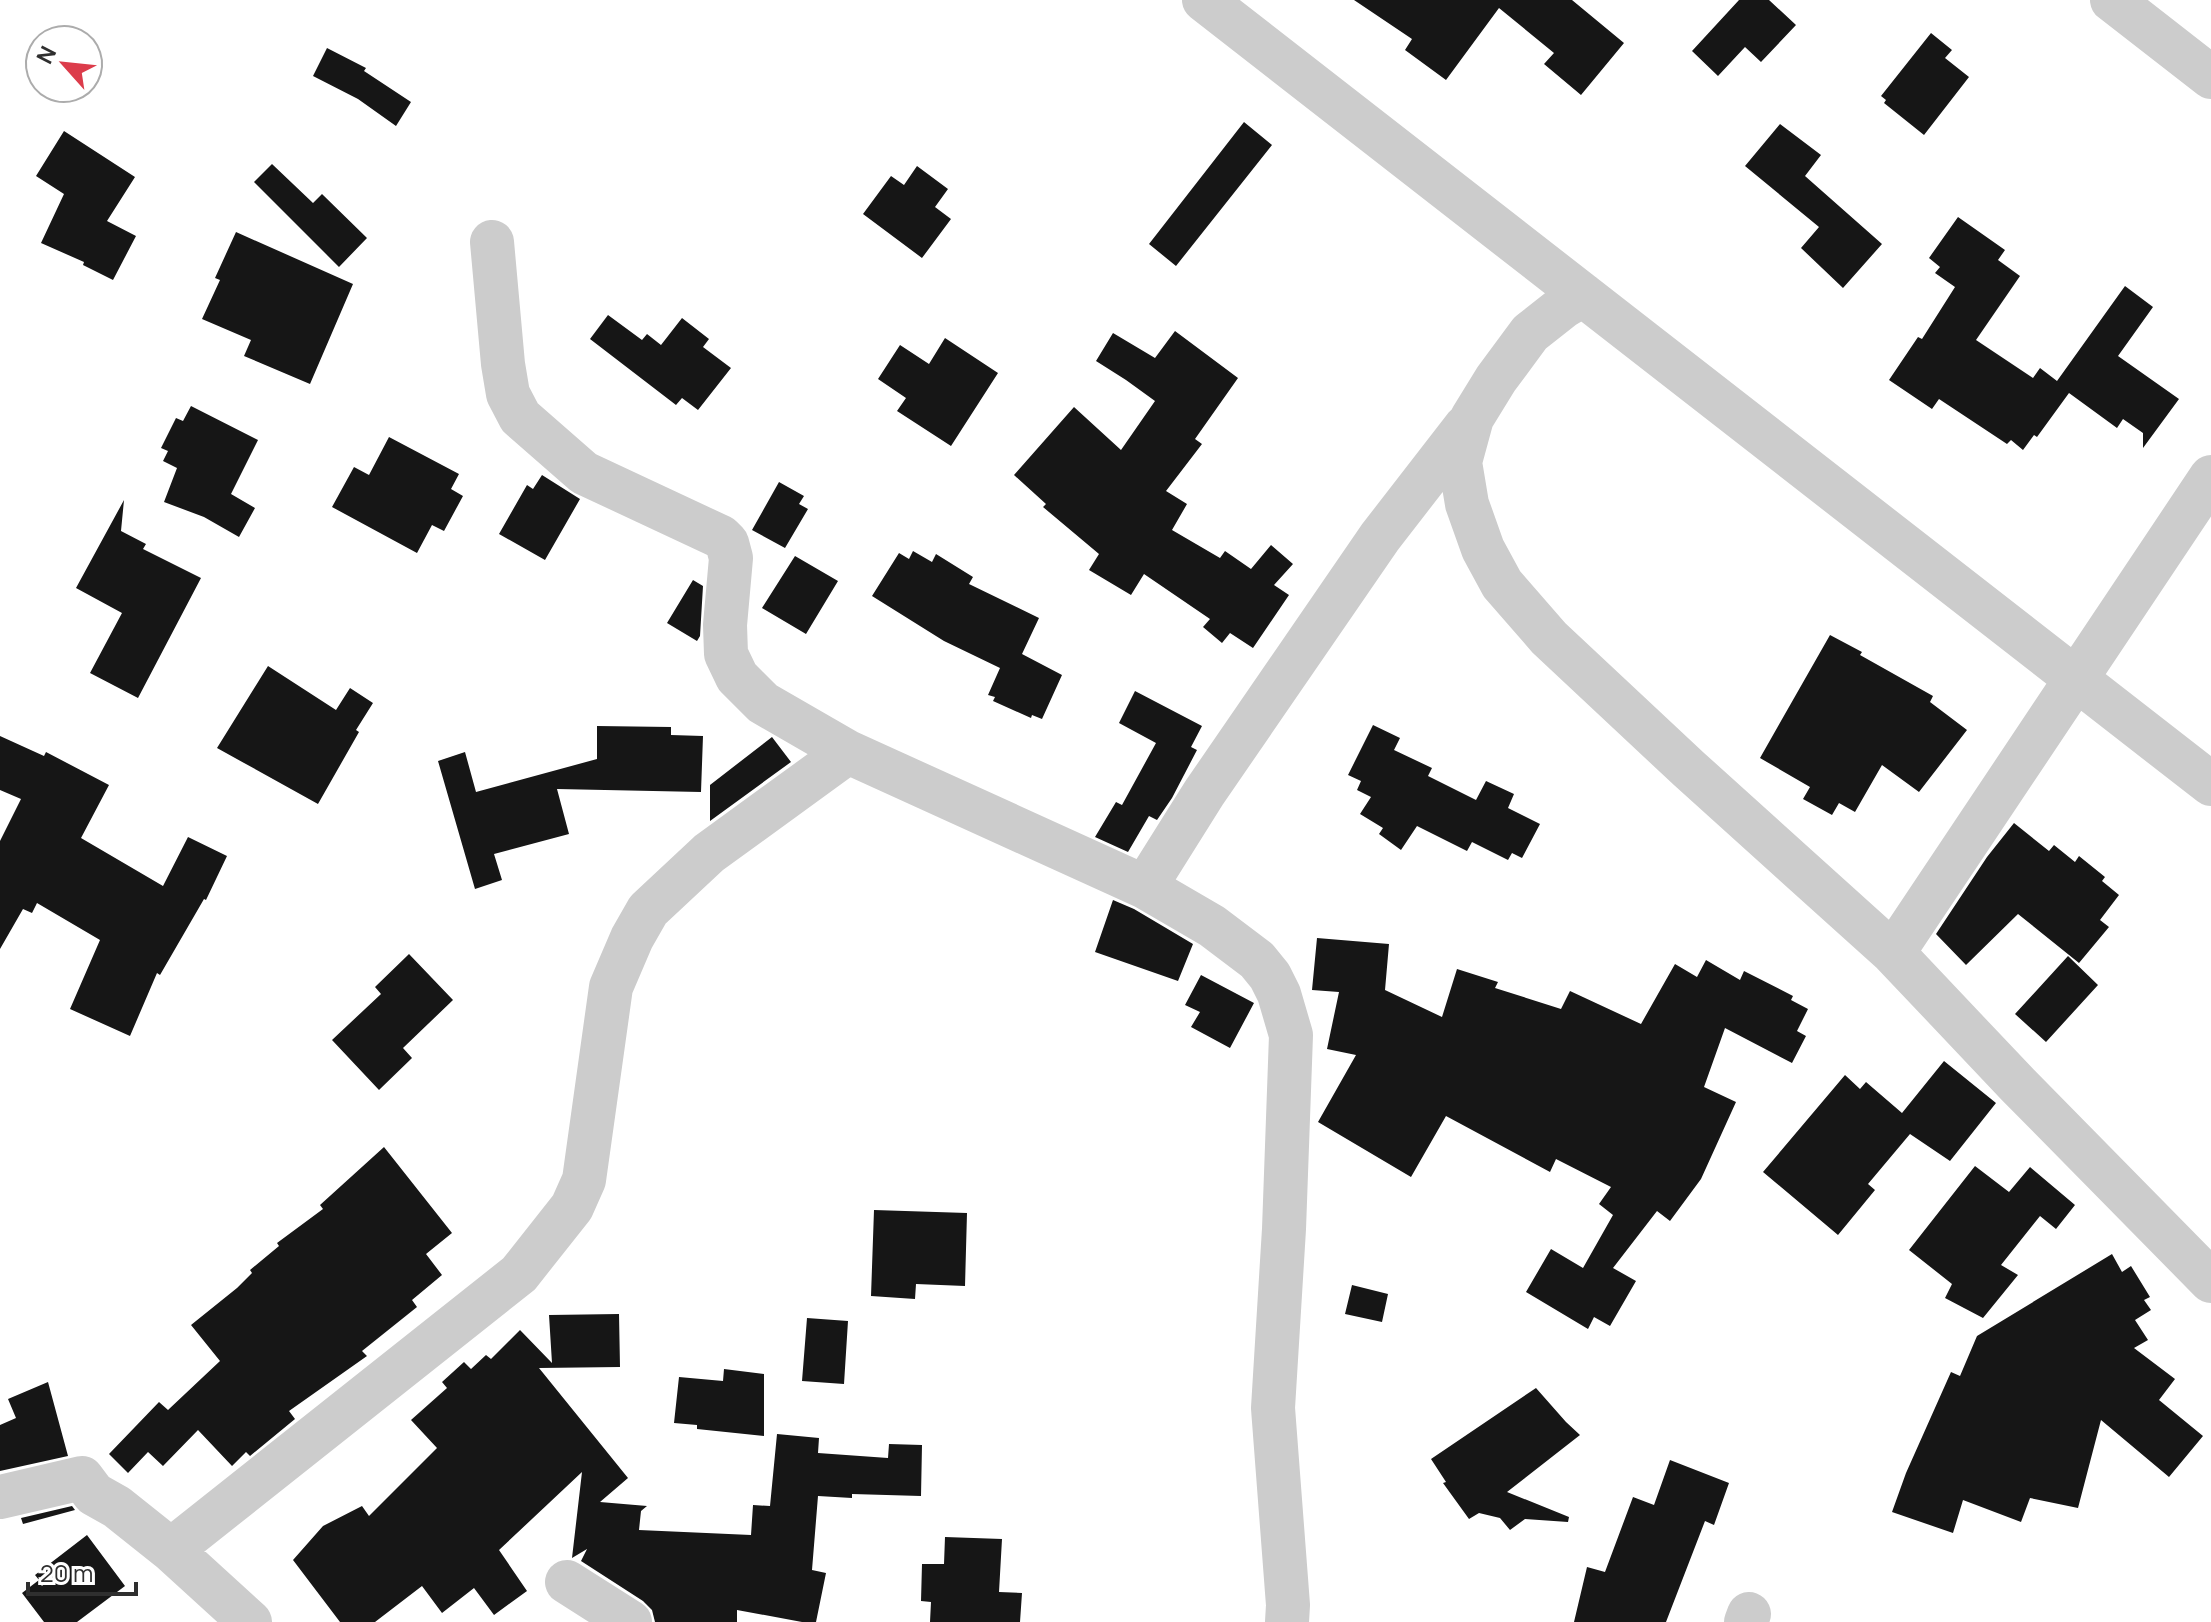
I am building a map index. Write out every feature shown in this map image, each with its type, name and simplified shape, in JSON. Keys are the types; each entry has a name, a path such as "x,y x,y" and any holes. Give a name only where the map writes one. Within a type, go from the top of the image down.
{"street":[{"path":"1204,0 2211,784"},
{"path":"2112,0 2211,77"},
{"path":"492,242 503,364 508,394 520,417 584,473 721,537 727,543 731,558 725,625 726,654 737,677 763,703 848,752 1145,887 1212,926 1257,960 1270,976 1279,994 1291,1035 1273,1408 1287,1622"},
{"path":"1145,887 1204,793 1380,537 1472,418 1530,333 1583,295"},
{"path":"1472,418 1460,462 1467,504 1483,549 1502,584 1549,638 1893,953 2211,1281"},
{"path":"1893,953 2211,477"},
{"path":"171,1550 519,1274 572,1207 584,1180 611,987 648,910 709,853 848,752"},
{"path":"0,1497 82,1478 94,1494 117,1507 171,1550 250,1622"},
{"path":"567,1582 630,1622"}],"building":[{"path":"1354,0 1572,0 1624,43 1581,95 1544,64 1554,53 1499,8 1446,80 1405,50 1412,39"},
{"path":"1739,0 1769,0 1796,25 1761,62 1745,47 1718,76 1692,51"},
{"path":"1931,33 1952,50 1945,58 1969,77 1924,135 1884,103 1886,100 1881,96"},
{"path":"327,48 366,68 364,71 411,102 396,126 358,99 313,76"},
{"path":"1244,122 1272,145 1176,266 1149,244"},
{"path":"1780,124 1821,155 1805,176 1882,244 1843,288 1801,248 1819,227 1745,166"},
{"path":"64,131 135,177 107,221 136,236 113,280 83,265 84,262 41,243 64,194 36,176"},
{"path":"272,164 313,203 322,194 367,238 339,267 254,182"},
{"path":"917,166 948,189 935,207 951,219 922,258 863,214 891,176 904,185"},
{"path":"1958,217 2005,250 1998,260 2020,276 1976,340 2033,378 2040,368 2057,381 2125,286 2153,307 2118,356 2179,399 2143,448 2143,433 2123,419 2117,428 2069,393 2037,437 2034,435 2023,450 2011,440 2007,444 1939,399 1932,409 1889,380 1918,337 1922,339 1955,287 1935,273 1940,267 1929,258"},
{"path":"236,232 353,284 310,384 244,356 251,340 202,319 220,280 215,278"},
{"path":"608,315 642,340 647,334 661,345 682,318 709,339 703,347 731,368 698,410 682,398 676,405 590,339"},
{"path":"1175,331 1238,378 1195,439 1202,444 1166,491 1187,504 1172,530 1220,558 1225,551 1251,569 1271,545 1293,564 1274,585 1289,595 1253,648 1230,633 1222,643 1203,627 1210,619 1144,574 1131,595 1089,570 1099,554 1043,507 1046,504 1014,475 1074,407 1121,450 1155,401 1096,361 1113,333 1155,358"},
{"path":"945,338 998,373 951,446 897,411 906,398 878,379 900,345 929,364"},
{"path":"191,406 258,440 231,494 255,508 239,537 204,517 164,502 177,468 163,461 168,451 161,448 176,418 183,421"},
{"path":"389,437 459,474 451,489 463,496 444,531 432,525 417,553 332,507 354,467 369,475"},
{"path":"542,475 580,499 545,560 499,534 527,485 533,489"},
{"path":"779,482 804,496 799,504 808,509 785,548 752,530"},
{"path":"124,500 121,531 146,544 143,549 201,578 138,698 90,673 122,613 76,588"},
{"path":"913,551 932,562 936,554 973,577 969,584 1039,618 1022,654 1062,675 1042,719 1032,715 1031,718 993,701 995,697 988,695 1000,668 944,641 872,596 899,553 909,559"},
{"path":"795,556 838,581 806,634 762,608"},
{"path":"693,580 703,586 700,636 697,641 667,623"},
{"path":"1830,635 1933,696 1930,702 1967,730 1919,792 1882,765 1855,812 1839,803 1832,815 1803,799 1810,787 1760,758"},
{"path":"268,666 336,710 350,688 373,703 318,804 217,748"},
{"path":"1135,691 1202,726 1191,747 1197,750 1172,798 1157,820 1149,816 1128,852 1095,837 1116,802 1122,805 1156,743 1119,723"},
{"path":"1373,725 1400,738 1394,750 1432,768 1428,776 1476,800 1486,781 1514,794 1508,808 1540,824 1522,858 1512,853 1508,860 1472,842 1467,851 1417,826 1401,850 1379,834 1383,828 1360,814 1371,797 1357,790 1361,781 1348,775"},
{"path":"597,726 671,727 671,735 703,736 701,792 557,789 569,834 494,854 502,880 475,889 438,761 465,752 476,792 597,759"},
{"path":"0,736 44,756 46,752 109,785 81,838 163,886 188,837 227,856 206,900 160,975 157,973 130,1036 70,1009 100,940 37,903 32,913 23,909 0,949 0,841 21,799 0,790"},
{"path":"772,737 791,762 710,821 710,785"},
{"path":"2014,823 2049,851 2054,845 2075,862 2079,856 2105,877 2102,881 2119,895 2100,920 2109,927 2079,963 2018,914 1966,965 1936,934 1987,857"},
{"path":"1113,900 1193,944 1178,981 1095,952"},
{"path":"1317,938 1389,944 1385,990 1442,1017 1457,969 1498,982 1495,988 1561,1009 1570,991 1641,1024 1675,964 1697,977 1706,960 1740,980 1744,971 1793,996 1791,1000 1808,1009 1797,1031 1806,1036 1792,1063 1725,1028 1704,1087 1736,1102 1701,1179 1670,1221 1657,1211 1613,1268 1636,1281 1610,1326 1594,1317 1588,1329 1526,1292 1551,1249 1583,1268 1613,1215 1599,1204 1611,1187 1556,1159 1550,1172 1446,1116 1411,1177 1318,1122 1356,1055 1327,1049 1339,992 1312,990"},
{"path":"409,954 453,1000 403,1048 412,1058 379,1090 332,1040 381,994 375,987"},
{"path":"2068,956 2098,985 2046,1042 2015,1014"},
{"path":"1201,975 1254,1003 1230,1048 1191,1027 1200,1012 1185,1005"},
{"path":"1944,1061 1996,1103 1950,1161 1910,1134 1868,1184 1875,1190 1838,1235 1763,1172 1845,1075 1860,1089 1866,1082 1902,1113"},
{"path":"384,1147 452,1233 426,1254 442,1275 412,1300 417,1307 362,1351 367,1356 289,1411 295,1419 250,1456 246,1452 232,1466 198,1430 163,1466 148,1452 128,1473 109,1454 159,1402 168,1410 220,1361 191,1325 237,1288 252,1273 250,1270 279,1246 277,1243 323,1209 320,1205"},
{"path":"1975,1166 2009,1192 2030,1167 2075,1205 2056,1229 2040,1216 2001,1265 2018,1275 1983,1318 1945,1298 1952,1284 1909,1250"},
{"path":"874,1210 967,1213 965,1286 916,1284 915,1299 871,1296"},
{"path":"2112,1254 2122,1272 2131,1266 2150,1297 2144,1300 2151,1310 2135,1320 2148,1340 2134,1348 2175,1379 2159,1400 2203,1436 2169,1477 2101,1420 2078,1508 2030,1498 2021,1522 1963,1500 1953,1533 1892,1512 1951,1372 1960,1376 1977,1336"},
{"path":"1352,1285 1388,1294 1382,1322 1345,1314"},
{"path":"619,1314 620,1367 539,1368 628,1478 600,1502 647,1506 641,1511 639,1530 751,1535 753,1505 770,1506 777,1434 819,1438 818,1453 888,1458 889,1444 922,1445 921,1496 818,1496 812,1570 826,1573 816,1622 737,1610 737,1622 655,1622 652,1610 643,1601 581,1561 587,1549 572,1558 582,1472 499,1550 527,1591 494,1615 474,1588 442,1613 422,1586 375,1622 340,1622 293,1560 323,1526 362,1506 369,1516 437,1448 411,1420 447,1388 442,1382 464,1362 471,1369 486,1355 491,1359 520,1330 552,1363 549,1315"},
{"path":"807,1318 848,1321 844,1384 802,1381"},
{"path":"724,1369 764,1374 764,1436 697,1429 697,1425 674,1423 679,1377 723,1381"},
{"path":"48,1382 68,1456 0,1471 0,1425 16,1418 8,1399"},
{"path":"1536,1388 1580,1435 1507,1492 1569,1517 1568,1522 1525,1519 1510,1530 1500,1518 1479,1513 1469,1519 1443,1483 1446,1482 1431,1459"},
{"path":"1670,1460 1729,1483 1714,1525 1705,1521 1666,1622 1574,1622 1587,1567 1605,1572 1633,1497 1654,1505"},
{"path":"72,1506 75,1510 23,1524 21,1518"},
{"path":"87,1535 125,1586 77,1622 44,1622 22,1593 39,1580 35,1575"},
{"path":"945,1537 1002,1539 999,1592 1022,1593 1020,1622 930,1622 931,1602 921,1601 922,1564 944,1564"}]}
